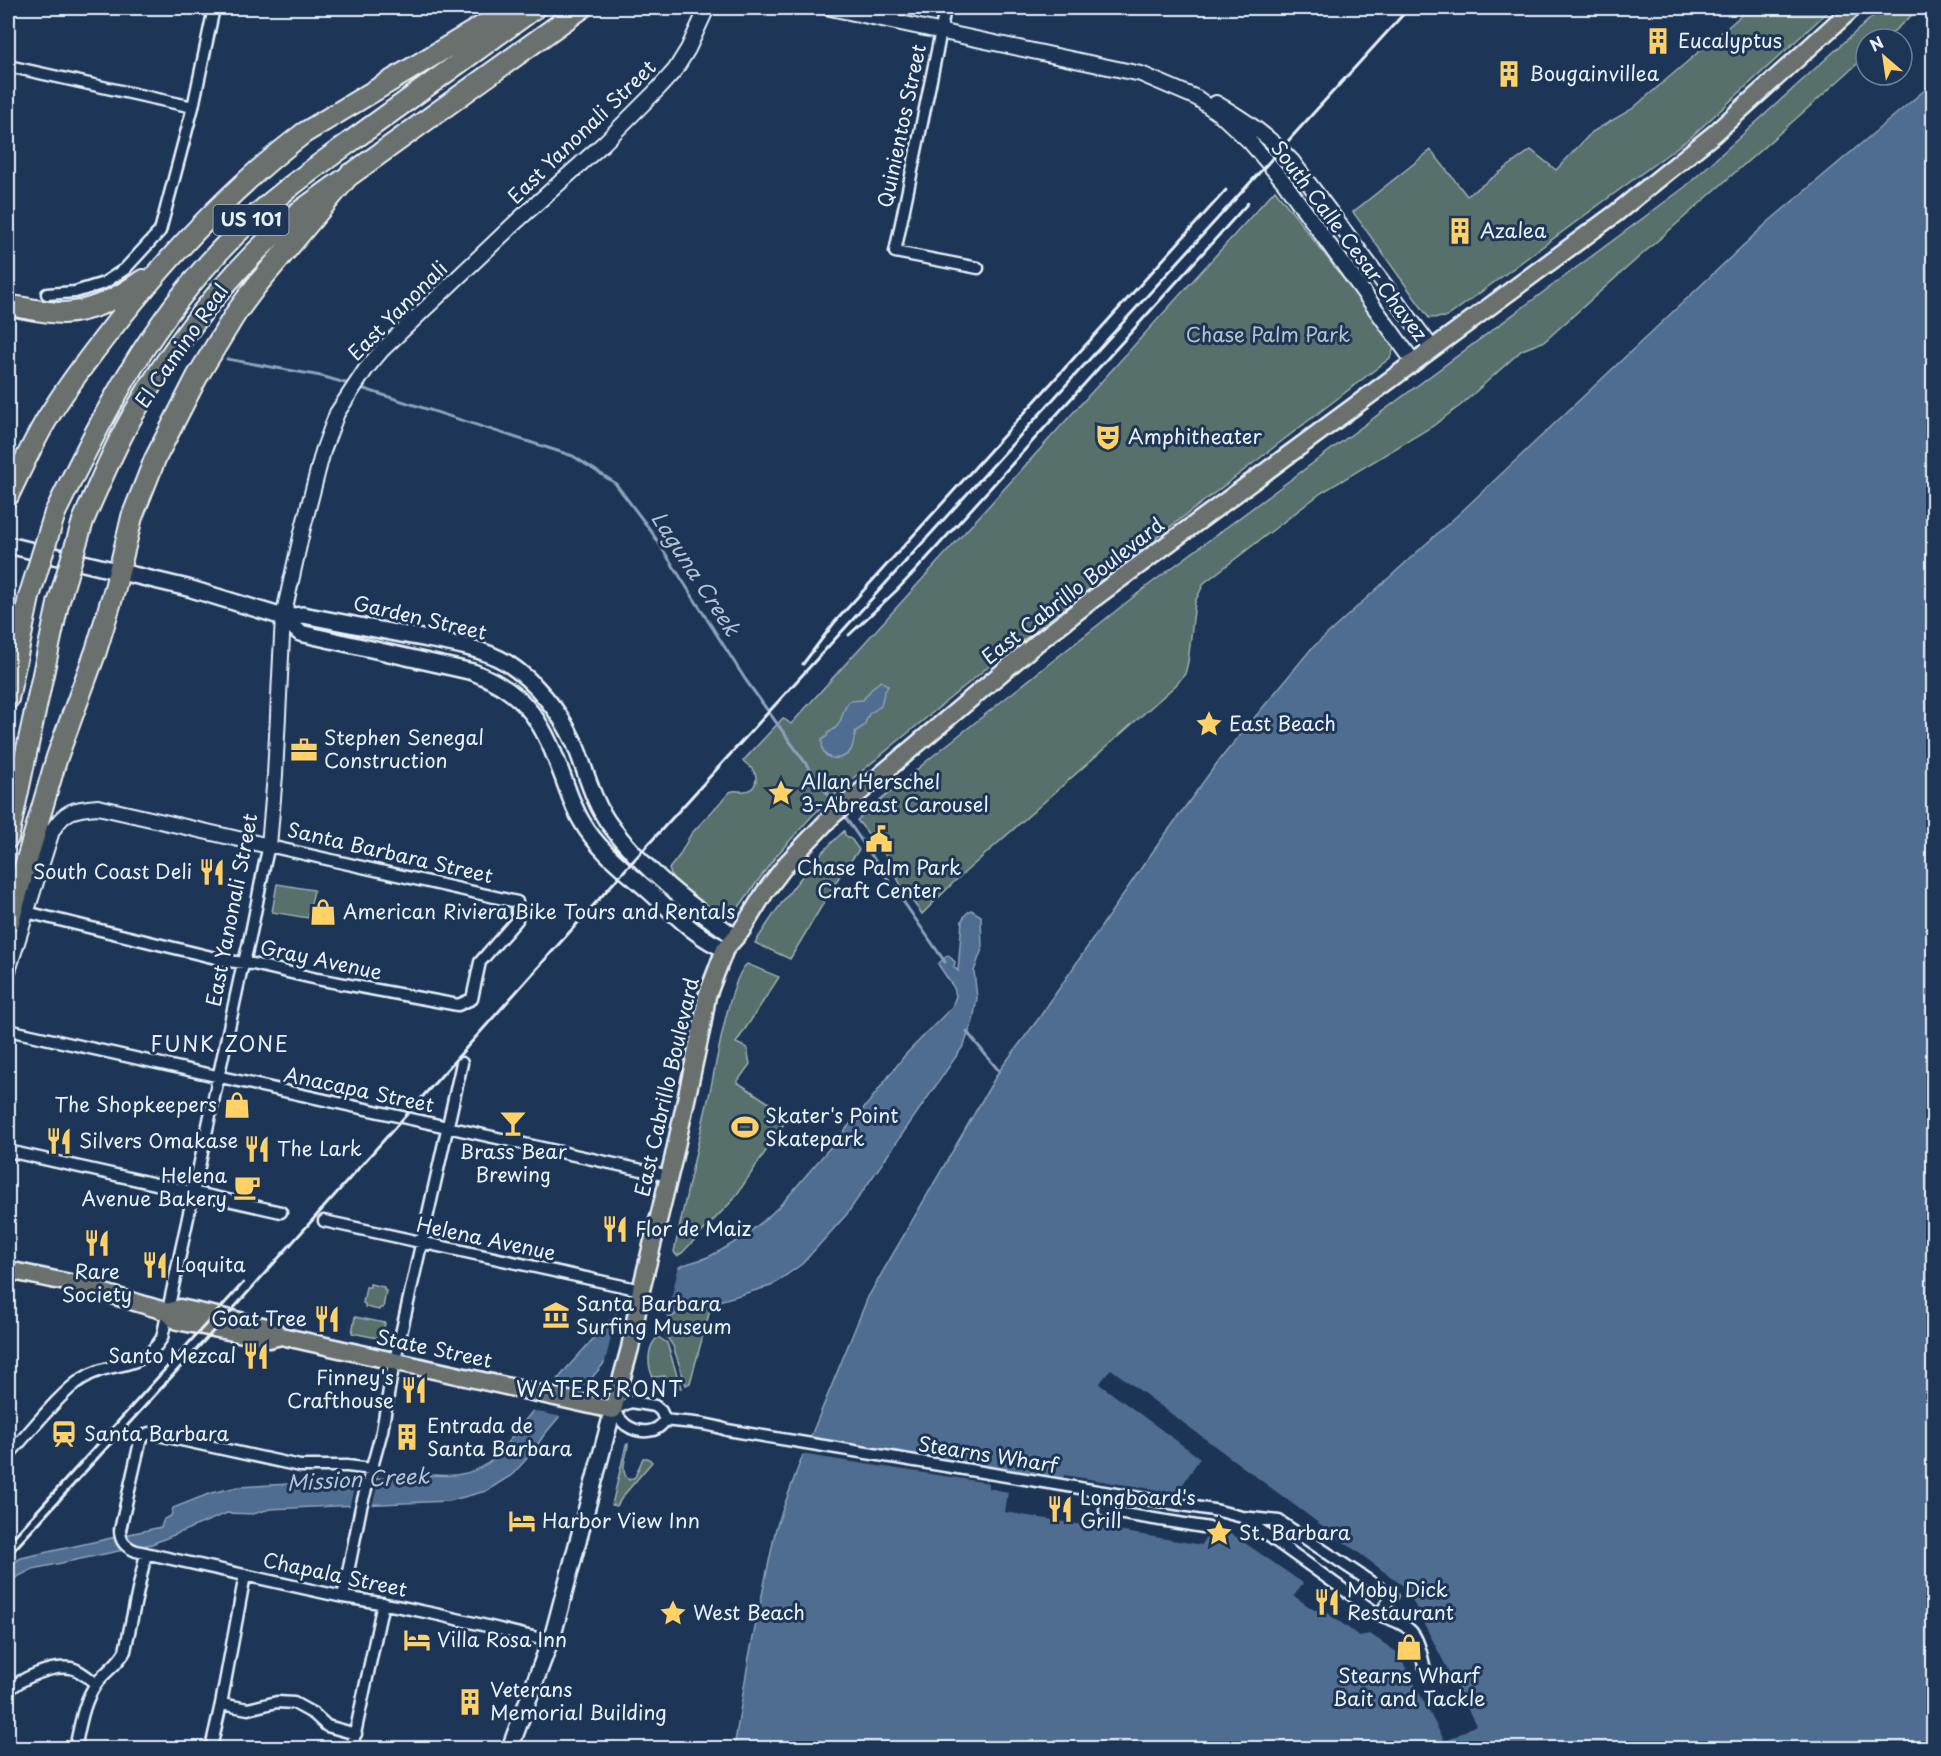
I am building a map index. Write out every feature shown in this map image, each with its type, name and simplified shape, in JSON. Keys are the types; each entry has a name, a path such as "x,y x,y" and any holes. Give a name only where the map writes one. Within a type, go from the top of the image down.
{"highway":[{"path":"8,496 46,421 73,379 171,256 226,199 275,154 304,133 512,8"},
{"name":"El Camino Real","path":"8,699 29,597 55,513 85,450 140,352 186,289 234,236 276,196 535,8"},
{"name":"El Camino Real","path":"8,838 58,604 83,521 111,456 160,370 227,282 267,240 296,214 582,8"},
{"path":"8,924 57,757 96,651 132,517 155,459 221,335 256,286 350,174"},
{"path":"8,305 64,313 86,309 130,289 171,256"}],"main road":[{"name":"East Cabrillo Boulevard","path":"613,1410 630,1348 707,996 730,943 782,870 832,816 1077,612 1413,361 1615,214 1687,158 1853,8"},
{"name":"Garden Street","path":"8,545 188,588 283,617 303,615 454,644 506,663 541,693 560,717 574,743 595,799 610,825 655,873 704,916 730,943"},
{"name":"Garden Street","path":"283,617 300,633 473,672 504,687 524,704 542,726 575,811 602,849 706,941 730,943"},
{"name":"State Street","path":"8,1270 75,1284 168,1312 177,1321 269,1339 281,1336 613,1410"},
{"path":"510,1749 550,1641 613,1410"}],"street":[{"path":"47,294 75,292 110,280 126,269 160,231 193,107 214,8"},
{"name":"East Yanonali Street","path":"517,221 604,143 675,70 688,49 707,8"},
{"name":"South Calle Cesar Chavez","path":"830,8 1141,74 1197,98 1216,103 1251,123 1277,144 1309,182 1432,348"},
{"name":"Quinientos Street","path":"945,8 895,252 978,268"},
{"path":"8,66 193,107"},
{"name":"South Calle Cesar Chavez","path":"1197,98 1222,116 1250,142 1284,182 1413,361"},
{"name":"East Yanonali","path":"283,617 320,459 330,429 346,398 382,350 517,221"},
{"name":"East Yanonali Street","path":"8,1463 11,1452 79,1381 108,1368 143,1359 154,1350 162,1338 269,846 283,617"},
{"name":"Santa Barbara Street","path":"26,912 52,831 60,818 76,808 98,807 517,902 516,920 480,962 472,999 468,1001"},
{"path":"8,971 26,912"},
{"name":"Gray Avenue","path":"26,912 317,979 452,1005 468,1001"},
{"name":"Anacapa Street","path":"8,1030 669,1176"},
{"path":"343,1597 361,1508 382,1431 391,1378 462,1063"},
{"path":"8,1151 281,1212"},
{"name":"Helena Avenue","path":"324,1221 641,1291"},
{"name":"Stearns Wharf","path":"631,1402 656,1406 665,1420 658,1429 648,1432 625,1424 613,1410 631,1402"},
{"name":"Stearns Wharf","path":"665,1420 698,1422 727,1430 1219,1511 1242,1517 1279,1521 1392,1596 1379,1615"},
{"path":"75,1749 85,1706 96,1684 122,1658 124,1651 141,1552 125,1545 120,1536 139,1446 144,1436 149,1433 156,1434 300,1466 347,1466 370,1474"},
{"path":"1108,1493 1105,1511 1209,1528"},
{"name":"Stearns Wharf","path":"1242,1517 1379,1615 1401,1623 1418,1638 1424,1665"},
{"name":"Chapala Street","path":"141,1552 550,1641"},
{"path":"211,1749 245,1575"},
{"path":"352,1749 383,1603"},
{"path":"8,1691 32,1676 68,1668 79,1671 96,1684"},
{"path":"221,1704 248,1710 266,1703 294,1703 314,1714 327,1726 356,1734"}],"green space":[{"path":"1750,8 1832,8 1691,137 1447,317 1429,318 1353,212 1431,150 1467,196 1531,150 1556,170 1592,132 1632,109"},
{"path":"1882,8 1920,8 1899,27 1861,27"},
{"path":"1854,33 1854,67 1545,341 1522,350 1461,405 1433,426 1321,493 1204,583 1195,602 1185,674 1176,685 955,881 922,914 902,887 884,853 857,820 934,755 1146,587 1685,187"},
{"name":"Chase Palm Park","path":"1275,190 1393,343 1394,348 1390,358 983,671 851,780 812,816 776,856 731,918 720,919 716,916 672,877 669,869 691,834 730,792 748,791 753,787 756,782 755,775 743,761 783,718 791,724"},
{"path":"844,831 859,850 842,872 790,959 755,943 796,884"},
{"path":"277,884 314,890 308,918 272,912"},
{"path":"747,964 779,977 736,1043 747,1048 750,1064 737,1082 789,1116 734,1199 677,1256 674,1252 723,1028 734,987"},
{"path":"370,1284 384,1287 386,1291 383,1308 379,1310 365,1307 363,1303 366,1287 370,1287"},
{"path":"696,1303 712,1303 690,1383 686,1385 673,1346 665,1334 663,1325 667,1319"},
{"path":"355,1317 385,1323 382,1339 352,1333"},
{"path":"658,1337 667,1343 681,1388 673,1386 673,1382 664,1380 665,1376 653,1377 649,1356 652,1345"},
{"path":"628,1444 624,1472 629,1480 635,1477 643,1458 648,1458 652,1462 617,1506 612,1505 626,1445"}],"water":[{"path":"1933,83 1933,1748 734,1748 749,1657 776,1528 799,1465 868,1297 999,1071 1039,1018 1146,861 1217,763 1311,649 1462,511 1768,222"},
{"path":"881,681 888,686 881,706 869,714 864,726 856,731 851,750 839,758 831,758 825,754 822,740 838,725 846,705 850,701 863,700"},
{"name":"Mission Creek","path":"971,910 981,916 982,949 974,971 977,998 973,1021 964,1045 847,1214 802,1264 771,1286 712,1303 696,1303 686,1307 605,1362 512,1475 486,1491 449,1501 270,1509 253,1514 227,1513 152,1544 33,1569 17,1577 8,1586 8,1566 21,1558 161,1527 164,1519 171,1516 173,1508 211,1493 238,1487 451,1475 474,1470 488,1463 495,1458 567,1368 619,1310 679,1267 710,1256 740,1238 760,1224 785,1200 869,1102 905,1055 952,1007 956,996 954,988 938,964 948,955 955,962 954,967 958,971 962,920"}],"pier":[{"path":"679,1265 666,1322 604,1366 618,1308"},
{"path":"1111,1369 1406,1588 1476,1725 1445,1742 1398,1653 1370,1634 1359,1636 1322,1609 1314,1610 1294,1596 1303,1583 1226,1530 1204,1539 1202,1545 1005,1512 1008,1492 988,1488 989,1483 800,1454 807,1437 1063,1479 1064,1475 1177,1493 1200,1458 1099,1384"},
{"path":"554,1379 588,1387 562,1417 529,1410"},
{"path":"379,1479 372,1507 349,1508 356,1480"}],"waterway":[{"name":"Laguna Creek","path":"227,359 321,376 352,385"},
{"name":"Laguna Creek","path":"358,387 573,456 615,483 651,531 745,679 835,804"},
{"name":"Laguna Creek","path":"843,814 945,962"},
{"path":"967,1032 999,1071"}],"railway":[{"path":"8,1557 625,870 1409,8"},
{"path":"803,664 834,623 1226,190"},
{"path":"849,635 918,568 1248,203"},
{"path":"8,1543 243,1283"}],"place":[{"name":"Eucalyptus","path":"1658,41"},
{"name":"Bougainvillea","path":"1509,74"},
{"name":"Azalea","path":"1460,231"},
{"name":"Amphitheater","path":"1108,437"},
{"name":"East Beach","path":"1209,724"},
{"name":"Stephen Senegal Construction","path":"304,750"},
{"name":"Allan Herschel 3-Abreast Carousel","path":"781,793"},
{"name":"Chase Palm Park Craft Center","path":"879,839"},
{"name":"South Coast Deli","path":"212,872"},
{"name":"American Riviera Bike Tours and Rentals","path":"323,912"},
{"name":"The Shopkeepers","path":"237,1105"},
{"name":"Brass Bear Brewing","path":"513,1123"},
{"name":"Skater's Point Skatepark","path":"745,1127"},
{"name":"Silvers Omakase","path":"59,1141"},
{"name":"The Lark","path":"257,1149"},
{"name":"Helena Avenue Bakery","path":"247,1187"},
{"name":"Flor de Maiz","path":"615,1229"},
{"name":"Rare Society","path":"97,1243"},
{"name":"Loquita","path":"155,1265"},
{"name":"Santa Barbara Surfing Museum","path":"556,1315"},
{"name":"Goat Tree","path":"327,1319"},
{"name":"Santo Mezcal","path":"256,1356"},
{"name":"Finney's Crafthouse","path":"414,1390"},
{"name":"Santa Barbara","path":"64,1434"},
{"name":"Entrada de Santa Barbara","path":"407,1437"},
{"name":"Longboard's Grill","path":"1060,1509"},
{"name":"Harbor View Inn","path":"522,1521"},
{"name":"St. Barbara","path":"1219,1533"},
{"name":"Moby Dick Restaurant","path":"1327,1602"},
{"name":"West Beach","path":"673,1613"},
{"name":"Villa Rosa Inn","path":"417,1640"},
{"name":"Stearns Wharf Bait and Tackle","path":"1409,1647"},
{"name":"Veterans Memorial Building","path":"470,1702"}],"district":[{"name":"FUNK ZONE","path":"220,1045"},
{"name":"WATERFRONT","path":"600,1390"}]}
